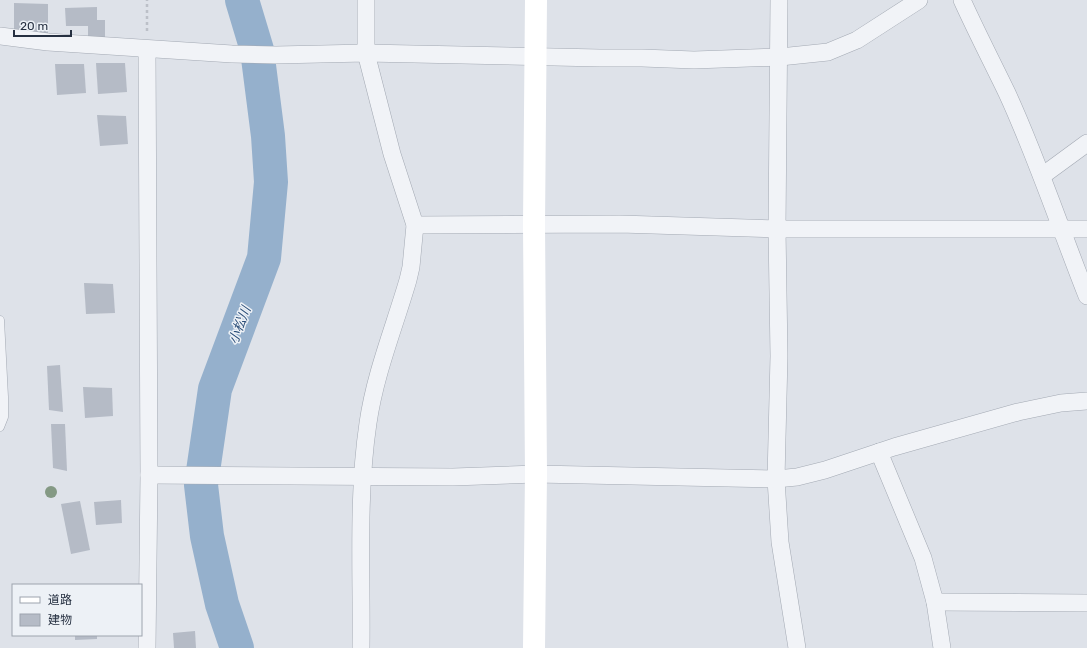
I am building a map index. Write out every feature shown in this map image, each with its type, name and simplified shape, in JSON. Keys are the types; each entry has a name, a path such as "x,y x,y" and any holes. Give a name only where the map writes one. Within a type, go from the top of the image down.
{"street":[{"path":"361,648 362,476 368,422 386,349 408,280 411,266 415,225 392,154 366,53 366,0"},
{"path":"534,648 536,474 534,225 536,0"},
{"path":"779,0 780,57 777,229 779,356 776,479 780,542 797,648"},
{"path":"0,36 48,42 147,50 232,54 276,55 366,53 694,60 780,57 828,52 857,40 919,0"},
{"path":"962,0 977,35 1007,93 1042,176 1060,229 1087,296"},
{"path":"147,50 149,476 147,648"},
{"path":"1042,176 1087,143"},
{"path":"415,225 620,224 777,229 1087,229"},
{"path":"149,476 453,477 536,474 776,479 804,476 879,452 1018,412 1061,403 1087,401"},
{"path":"879,452 923,558 935,602 942,648"},
{"path":"935,602 1087,603"}],"lane":[{"path":"0,320 4,397 4,417 0,427"}],"path":[{"path":"147,0 147,50"}],"building":[{"path":"14,3 48,4 48,34 14,34"},
{"path":"97,7 97,20 105,20 105,38 88,38 88,26 66,26 65,8"},
{"path":"96,63 125,63 127,92 98,94"},
{"path":"55,64 84,64 86,93 57,95"},
{"path":"97,115 126,116 128,144 100,146"},
{"path":"84,283 113,284 115,313 86,314"},
{"path":"60,365 63,412 49,410 47,366"},
{"path":"83,387 112,388 113,416 85,418"},
{"path":"51,424 65,424 67,471 53,468"},
{"path":"121,500 122,523 96,525 94,502"},
{"path":"80,501 90,550 71,554 61,504"},
{"path":"195,631 196,648 174,648 173,633"},
{"path":"75,636 97,636 97,639 75,640"}],"waterway":[{"name":"小松川","path":"237,648 222,604 207,536 201,485 215,389 264,258 271,182 268,136 257,50 242,0"}]}
